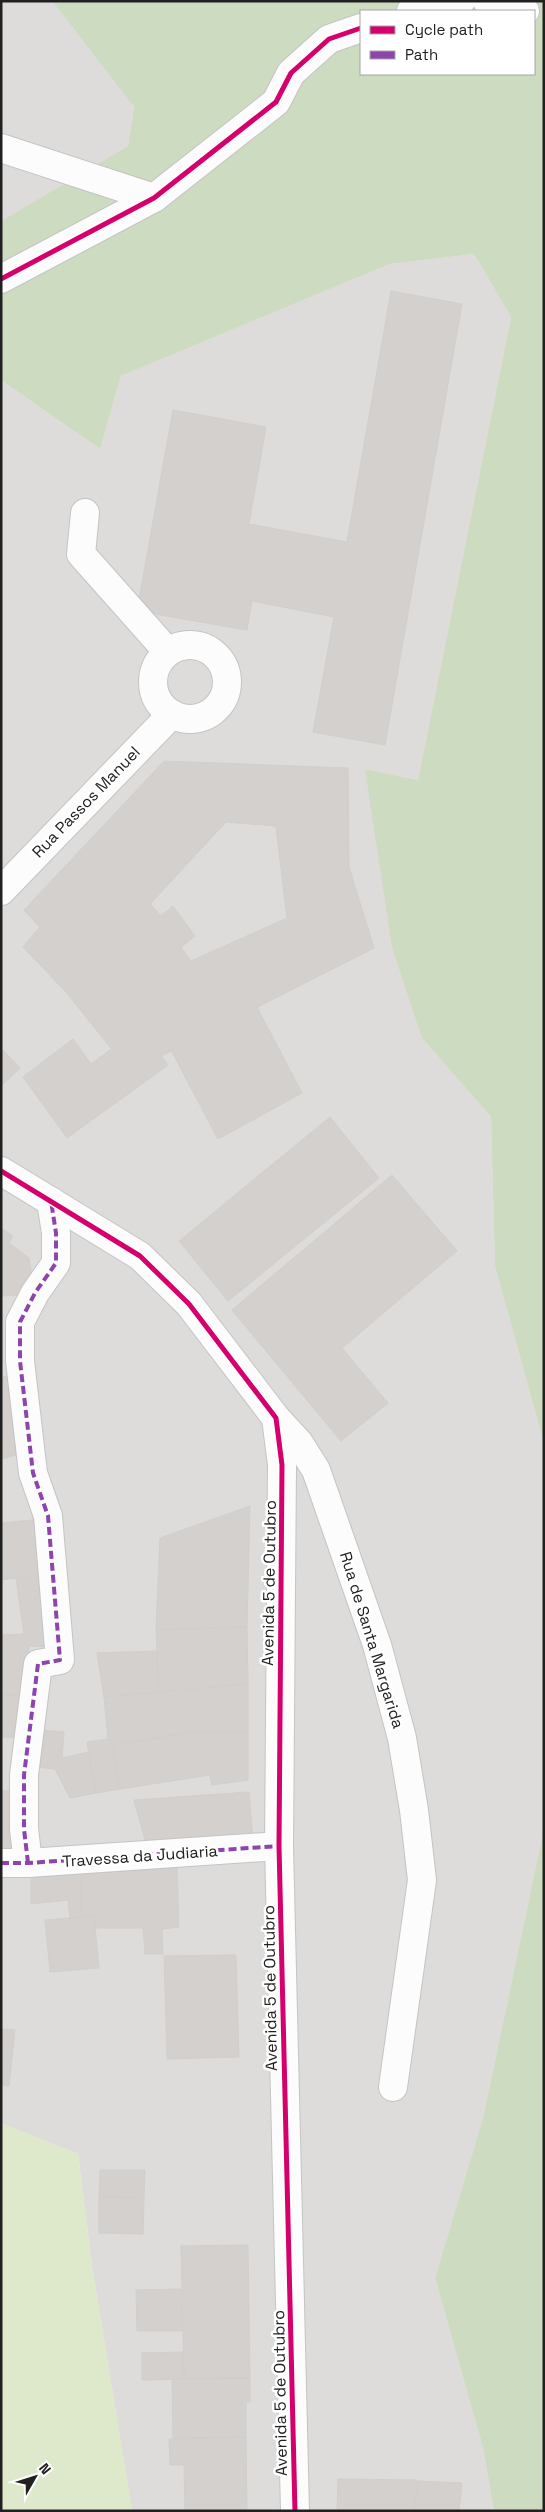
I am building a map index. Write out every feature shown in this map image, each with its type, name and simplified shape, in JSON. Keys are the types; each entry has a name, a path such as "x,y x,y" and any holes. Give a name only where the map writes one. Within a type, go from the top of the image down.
{"street":[{"path":"413,10 429,5 461,1"},
{"path":"487,1 521,10"},
{"path":"1,279 154,198 276,102 291,73 329,39 360,28"},
{"path":"1,148 154,198"},
{"path":"84,513 81,554 168,652"},
{"path":"189,644 211,651 225,669 227,680 222,701 210,713 193,718 182,718 172,714 162,706 155,696 153,684 154,671 160,660 168,652 189,644"},
{"name":"Rua Passos Manuel","path":"1,891 172,714"},
{"name":"Rua de Santa Margarida","path":"1,1172 140,1256 189,1304 276,1418 300,1443 316,1470 378,1645 402,1738 414,1810 422,1880 393,2087"},
{"path":"28,1863 24,1830 24,1776 38,1664 60,1660 48,1516 33,1473 24,1400 20,1361 20,1322 56,1263 56,1233 51,1201"},
{"name":"Avenida 5 de Outubro","path":"276,1418 282,1465 278,1846 295,2511"},
{"name":"Travessa da Judiaria","path":"1,1863 28,1863 278,1846"}],"shaded area":[{"path":"1,1 52,1 134,107 128,146 1,221"},
{"path":"474,254 511,317 418,780 365,769 422,1038 491,1117 495,1266 544,1444 544,1828 483,2118 435,2278 483,2448 494,2511 132,2511 92,2266 78,2154 1,2123 1,380 100,449 121,376 390,264"}],"green space":[{"path":"52,1 544,1 544,1444 495,1266 491,1117 422,1038 392,947 365,769 418,780 511,317 474,254 390,264 121,376 100,449 1,380 1,221 128,146 134,107"},
{"path":"544,1828 544,2511 494,2511 483,2448 435,2278 483,2118"},
{"path":"1,2123 78,2154 92,2266 132,2511 1,2511"}],"building":[{"path":"391,291 462,304 385,745 313,732 334,617 252,601 247,630 137,611 173,410 266,427 249,524 347,542"},
{"path":"164,761 348,768 349,867 374,948 161,1056 154,1046 126,1067 66,992 23,947 40,927 24,910","holes":["226,822 276,826 287,918 191,961 181,947 195,936 173,906 161,916 150,904"]},
{"path":"257,1007 302,1093 218,1139 171,1050"},
{"path":"73,1039 91,1064 113,1048 126,1067 154,1046 168,1065 67,1138 23,1077"},
{"path":"1,1048 20,1068 1,1086"},
{"path":"330,1117 379,1178 228,1301 179,1241"},
{"path":"392,1175 457,1251 342,1348 388,1403 341,1441 232,1310"},
{"path":"1,1228 13,1236 9,1243 29,1258 32,1278 18,1295 1,1296"},
{"path":"9,1375 16,1455 1,1459 1,1378"},
{"path":"250,1506 247,1627 156,1630 160,1538"},
{"path":"42,1519 48,1574 1,1580 1,1523"},
{"path":"48,1574 53,1647 29,1646 28,1696 1,1695 1,1635 24,1634 16,1578"},
{"path":"247,1627 248,1684 159,1693 156,1630"},
{"path":"156,1651 159,1693 104,1697 97,1653"},
{"path":"248,1684 248,1732 192,1732 112,1746 120,1789 96,1793 87,1742 108,1739 104,1697"},
{"path":"1,1695 28,1696 24,1738 2,1737"},
{"path":"41,1730 64,1732 62,1758 88,1752 96,1793 70,1798 55,1769 35,1767"},
{"path":"192,1732 248,1732 248,1780 212,1785 210,1775 120,1789 112,1746"},
{"path":"1,1791 16,1791 15,1824 1,1824"},
{"path":"249,1792 253,1843 147,1847 134,1800"},
{"path":"1,1824 15,1824 18,1859 1,1858"},
{"path":"177,1866 179,1927 162,1929 163,1954 145,1954 143,1928 96,1928 94,1916 81,1917 81,1870"},
{"path":"31,1870 81,1870 81,1917 70,1918 68,1900 31,1904"},
{"path":"94,1916 99,1968 50,1972 45,1920"},
{"path":"236,1955 239,2057 167,2059 164,1956"},
{"path":"1,2029 15,2030 9,2086 1,2085"},
{"path":"100,2170 145,2170 144,2198 99,2197"},
{"path":"99,2197 144,2198 143,2234 99,2233"},
{"path":"248,2245 250,2378 184,2379 181,2246"},
{"path":"181,2289 182,2331 137,2331 136,2290"},
{"path":"183,2352 184,2379 142,2380 142,2353"},
{"path":"250,2378 250,2402 246,2402 246,2437 173,2439 172,2379"},
{"path":"246,2437 247,2511 185,2511 184,2465 170,2465 169,2439"},
{"path":"338,2479 417,2480 415,2511 337,2511"},
{"path":"418,2481 462,2483 459,2511 415,2511"}],"marked path":[{"path":"28,1863 24,1829 24,1775 38,1664 60,1660 48,1516 33,1473 20,1361 20,1322 35,1293 56,1263 56,1233 51,1201"},
{"path":"1,1863 28,1863 279,1846"}],"cycle path":[{"path":"1,279 154,198 276,102 291,73 329,39 360,28"},
{"path":"1,1171 140,1256 189,1304 276,1418 282,1465 279,1846 295,2511"}]}
